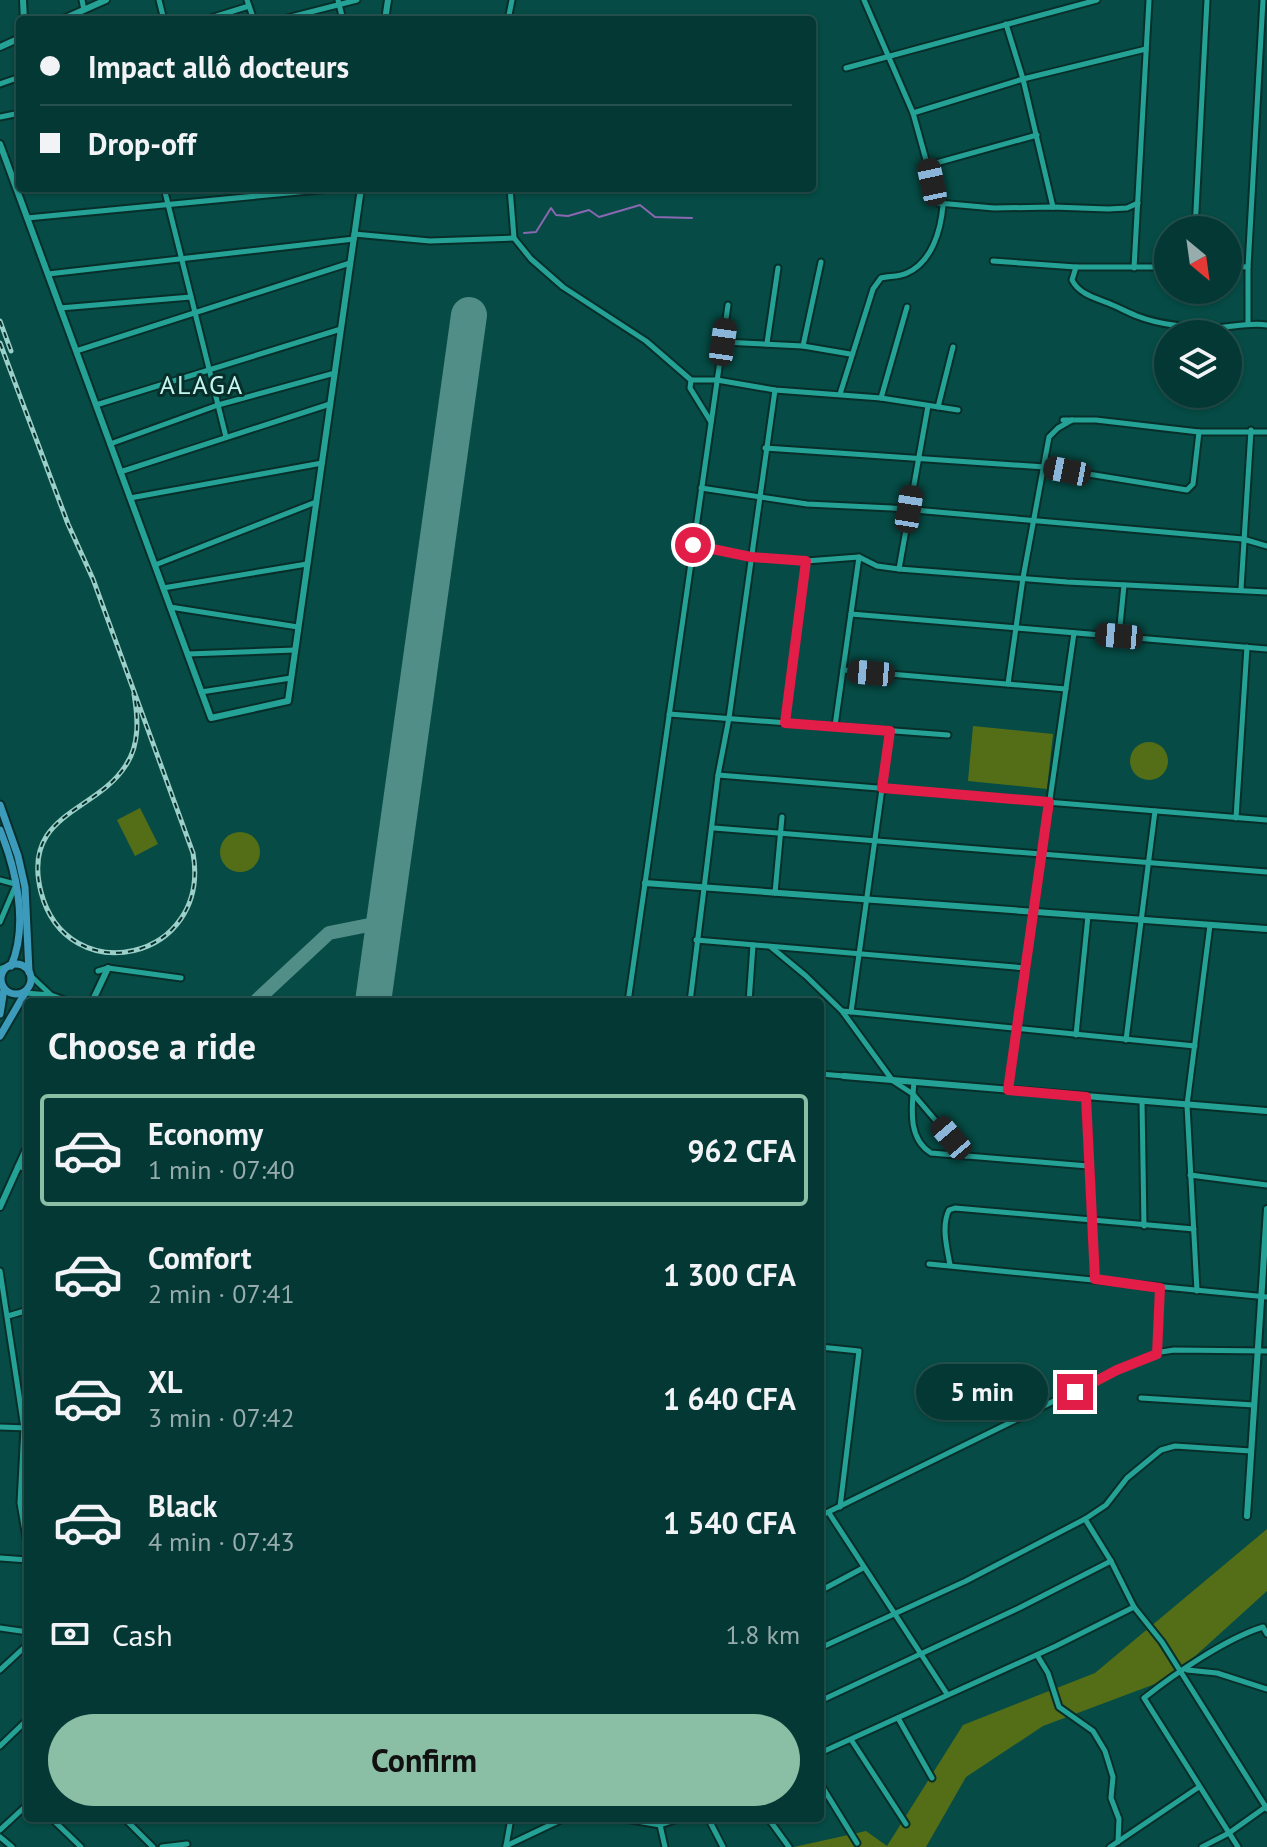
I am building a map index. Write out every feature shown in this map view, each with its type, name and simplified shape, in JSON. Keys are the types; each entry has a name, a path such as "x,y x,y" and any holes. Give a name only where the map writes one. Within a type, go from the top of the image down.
{"main road":[{"path":"0,805 25,887 30,974 30,985 0,1036"},
{"path":"0,830 15,886 19,936 2,975 4,999 0,1014"},
{"path":"6,967 20,965 30,974"},
{"path":"2,986 11,993 24,993"}],"street":[{"path":"82,0 84,10"},
{"path":"70,16 106,0"},
{"path":"292,16 338,2 357,0"},
{"path":"864,0 913,113 936,198 943,205 1108,209 1127,208 1138,203"},
{"path":"846,68 1072,3 1097,0"},
{"path":"1134,268 1149,0"},
{"path":"1196,216 1207,0"},
{"path":"1248,324 1248,267 1263,0"},
{"path":"214,16 248,3"},
{"path":"1006,24 1023,79 1053,207"},
{"path":"913,113 1023,79 1146,49"},
{"path":"929,165 1037,135"},
{"path":"0,144 16,188"},
{"path":"11,175 16,174"},
{"path":"17,192 211,718 288,701 360,192"},
{"path":"165,192 226,437"},
{"path":"27,218 300,192"},
{"path":"510,192 514,238 531,259 563,287 646,341 691,380 717,380 775,390 881,398 958,410"},
{"path":"840,394 850,354 876,283 883,277 907,273 919,265 932,248 942,220 943,205"},
{"path":"48,274 354,236 430,241 514,238"},
{"path":"993,261 1076,267 1154,267"},
{"path":"803,346 821,262"},
{"path":"76,351 350,263"},
{"path":"1076,267 1072,280 1078,289 1136,316 1188,327 1267,325"},
{"path":"1242,267 1248,267"},
{"path":"767,343 778,268"},
{"path":"60,308 191,297"},
{"path":"629,998 728,305"},
{"path":"881,398 907,307"},
{"path":"96,405 341,329"},
{"path":"723,342 803,346 850,354"},
{"path":"938,407 953,347"},
{"path":"110,444 218,405 335,373"},
{"path":"691,380 690,388 711,422"},
{"path":"690,998 718,775 729,718 775,390"},
{"path":"120,472 330,404"},
{"path":"899,569 928,406"},
{"path":"1063,420 1199,432 1267,432"},
{"path":"1008,684 1023,578 1049,437 1072,420"},
{"path":"1241,589 1251,430"},
{"path":"765,448 1045,467 1187,490 1193,484 1199,432"},
{"path":"130,498 322,463"},
{"path":"701,488 807,504 909,509 1243,539 1267,546"},
{"path":"155,565 316,502"},
{"path":"693,545 751,557 806,561 859,557 877,566 899,569 1267,592"},
{"path":"835,726 859,557"},
{"path":"785,723 806,561"},
{"path":"163,588 307,564"},
{"path":"1119,636 1124,585"},
{"path":"170,607 298,627"},
{"path":"851,614 1267,649"},
{"path":"1008,1090 1074,633"},
{"path":"1236,818 1247,647"},
{"path":"188,654 295,650"},
{"path":"843,670 1066,689"},
{"path":"201,692 291,678"},
{"path":"669,714 948,735"},
{"path":"851,1012 890,731"},
{"path":"718,775 1267,820"},
{"path":"1126,1040 1155,811"},
{"path":"775,893 782,817"},
{"path":"713,828 1267,872"},
{"path":"0,880 15,886 0,922"},
{"path":"645,883 1267,929"},
{"path":"1076,1035 1088,916"},
{"path":"1197,1291 1187,1105 1210,925"},
{"path":"696,940 1026,968"},
{"path":"749,998 753,945"},
{"path":"770,946 842,1011 893,1081 913,1094 966,1156"},
{"path":"94,998 108,968"},
{"path":"98,971 108,968 181,978"},
{"path":"30,974 36,984 51,995"},
{"path":"24,993 59,998"},
{"path":"842,1011 1195,1046"},
{"path":"824,1074 1267,1111"},
{"path":"914,1082 913,1124 917,1139 931,1153 1088,1166"},
{"path":"1086,1097 1095,1279"},
{"path":"1142,1101 1144,1226"},
{"path":"0,1207 24,1153"},
{"path":"18,1166 24,1168"},
{"path":"1190,1175 1267,1185"},
{"path":"1247,1516 1264,1297 1267,1209"},
{"path":"950,1265 945,1229 949,1210 1194,1229"},
{"path":"929,1264 1264,1297"},
{"path":"0,1271 24,1416"},
{"path":"1157,1354 1160,1288"},
{"path":"8,1316 24,1311"},
{"path":"824,1347 859,1351 840,1507"},
{"path":"824,1515 1117,1370 1157,1354 1174,1350 1267,1351"},
{"path":"1141,1398 1254,1405"},
{"path":"0,1427 24,1428"},
{"path":"824,1646 966,1581 1085,1519 1106,1505 1127,1478 1153,1456 1168,1448 1251,1451"},
{"path":"829,1513 947,1694"},
{"path":"1085,1519 1134,1607 1183,1672 1267,1807 1202,1847"},
{"path":"0,1558 24,1560"},
{"path":"824,1699 1019,1608 1111,1561"},
{"path":"824,1589 863,1568"},
{"path":"824,1752 1037,1655 1134,1607"},
{"path":"0,1626 24,1631"},
{"path":"1238,1847 1145,1701 1147,1696 1249,1631 1263,1627 1267,1634"},
{"path":"0,1670 24,1648"},
{"path":"1037,1655 1048,1673 1059,1707 1093,1731 1105,1751 1113,1777 1111,1798 1119,1819 1118,1842"},
{"path":"1183,1672 1217,1673 1267,1689"},
{"path":"898,1718 932,1778"},
{"path":"0,1746 24,1723"},
{"path":"852,1741 906,1824"},
{"path":"1110,1847 1199,1787"},
{"path":"824,1789 857,1843"},
{"path":"0,1830 24,1808"},
{"path":"55,1822 81,1847"},
{"path":"128,1822 153,1847"},
{"path":"506,1847 510,1822"},
{"path":"506,1847 557,1822"},
{"path":"643,1822 660,1825 669,1822"},
{"path":"710,1822 723,1847"},
{"path":"771,1822 789,1847"},
{"path":"660,1825 665,1847"},
{"path":"0,1837 12,1847"},
{"path":"162,1847 187,1844"}],"green space":[{"path":"973,726 1053,734 1047,789 968,781"},
{"path":"1149,742 1163,747 1168,761 1163,775 1149,780 1135,775 1130,761 1135,747"},
{"path":"140,808 158,844 135,856 117,820"},
{"path":"240,832 254,838 260,852 254,866 240,872 226,866 220,852 226,838"},
{"path":"1267,1529 1267,1591 1171,1678 1043,1726 966,1777 926,1847 794,1847 866,1831 887,1846 963,1725 1095,1673"}],"waterway":[{"path":"524,233 536,232 551,208 556,215 568,216 589,210 599,217 640,205 655,217 692,218"}],"taxiway":[{"path":"259,998 329,933 384,922"}],"runway":[{"path":"374,998 469,315"}],"railway":[{"path":"0,321 11,351"},
{"path":"0,343 68,524 93,579 193,853 193,890 181,919 160,939 134,950 106,952 78,943 56,923 41,892 38,866 42,846 51,830 113,781 131,757 137,721 134,694"}],"district":[{"name":"ALAGA","path":"202,385"}],"route":[{"path":"693,545 751,557 806,561 785,723 890,731 882,788 1049,802 1008,1090 1086,1097 1095,1279 1160,1288 1157,1354 1075,1392"}]}
